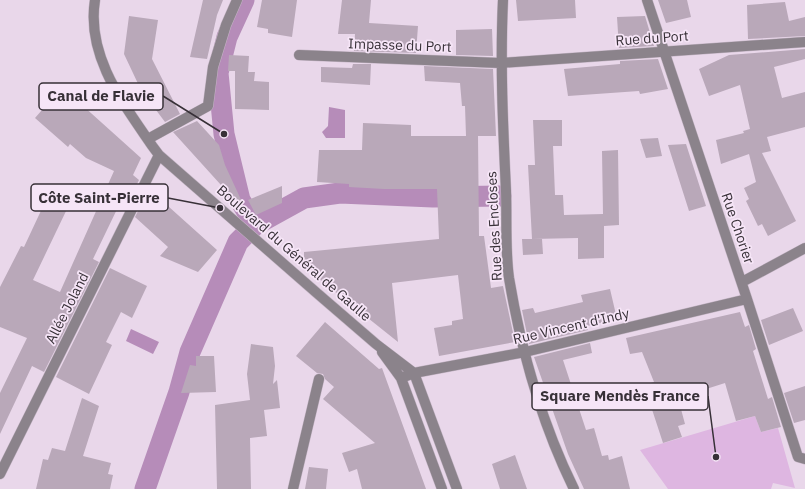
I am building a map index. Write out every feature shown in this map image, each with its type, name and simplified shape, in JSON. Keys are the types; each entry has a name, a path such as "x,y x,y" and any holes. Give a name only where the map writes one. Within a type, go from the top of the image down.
{"street":[{"name":"Boulevard du Général de Gaulle","path":"95,0 93,28 101,59 115,90 159,155 376,344 414,373"},
{"path":"148,139 208,106 213,67 226,25 237,0"},
{"name":"Rue des Encloses","path":"503,0 500,62 509,277 525,352 547,426 560,461 574,489"},
{"name":"Rue Chorier","path":"647,0 742,282 798,458 805,459"},
{"name":"Rue du Port","path":"500,62 805,42"},
{"name":"Impasse du Port","path":"299,55 500,62"},
{"name":"Allée Joland","path":"0,474 159,155"},
{"path":"742,282 805,248"},
{"name":"Rue Vincent d'Indy","path":"401,378 414,373 525,352 747,298"},
{"name":"Boulevard du Général de Gaulle","path":"376,344 401,378 442,489"},
{"path":"414,373 457,489"},
{"path":"293,489 319,379"}],"shaded area":[{"path":"329,107 345,110 345,138 326,138 322,132 328,126"},
{"path":"131,329 159,342 153,354 126,341"},
{"path":"755,416 761,432 778,428 795,488 773,483 771,489 668,489 640,450"}],"building":[{"path":"203,0 223,0 217,15 207,59 190,57"},
{"path":"262,0 297,0 292,37 268,33 268,29 257,27"},
{"path":"342,0 371,0 369,23 418,26 416,53 354,51 355,34 338,34"},
{"path":"516,0 575,0 576,18 518,21"},
{"path":"658,0 687,0 691,17 666,23"},
{"path":"785,2 789,21 805,17 805,36 748,39 747,5"},
{"path":"129,16 158,20 152,59 180,114 165,122 141,90 124,54"},
{"path":"645,16 654,46 619,48 617,17"},
{"path":"492,29 493,56 456,55 456,30"},
{"path":"805,49 805,59 774,67 782,98 805,92 805,127 767,137 771,151 762,153 796,221 768,236 762,224 758,226 746,201 749,199 744,188 756,182 749,154 721,164 716,140 744,133 743,131 750,129 740,85 709,96 699,69 729,55"},
{"path":"229,55 249,56 248,72 255,72 254,81 269,82 269,110 235,109 235,71 228,71"},
{"path":"658,59 668,89 640,94 639,91 568,96 564,69 620,64 620,61"},
{"path":"353,64 371,64 370,85 321,82 321,67 352,68"},
{"path":"424,66 493,69 496,136 478,136 479,236 484,236 491,288 503,286 515,342 439,356 434,328 452,325 452,321 463,319 458,275 392,283 398,342 304,267 304,252 439,239 437,189 384,189 349,187 349,184 317,182 319,150 362,150 363,123 411,125 411,136 466,136 465,106 462,106 460,83 425,81"},
{"path":"62,87 141,158 133,175 139,180 125,208 120,203 93,259 99,262 44,372 32,366 0,434 0,393 27,338 0,327 0,287 21,246 24,247 46,200 67,209 33,280 60,292 114,171 86,158 70,144 68,147 35,118"},
{"path":"533,120 562,120 562,146 553,146 555,195 563,195 564,215 603,214 602,151 618,150 619,225 604,226 604,258 578,259 578,238 532,239 528,165 535,165"},
{"path":"197,121 219,145 225,165 243,204 240,206 173,132"},
{"path":"658,138 662,156 646,158 640,139"},
{"path":"686,144 706,206 689,211 668,145"},
{"path":"282,186 282,203 256,215 248,200"},
{"path":"149,189 217,250 198,272 160,256 168,247 135,217"},
{"path":"522,239 542,239 543,254 523,255"},
{"path":"110,268 147,286 132,318 121,312 106,342 112,345 89,394 56,377"},
{"path":"610,289 617,319 587,326 588,330 529,344 522,310 533,308 535,313 583,302 581,295"},
{"path":"793,308 803,331 769,345 761,320"},
{"path":"740,312 745,327 749,325 756,349 753,351 768,399 772,397 781,427 761,432 755,416 736,421 725,383 678,398 685,424 678,426 682,437 663,443 644,385 654,382 642,352 630,354 626,338"},
{"path":"325,322 379,369 382,368 426,489 362,489 357,469 349,472 342,453 375,443 323,399 334,387 325,379 323,374 317,373 296,356"},
{"path":"590,343 592,353 563,360 586,430 594,428 602,456 608,455 609,460 622,456 630,489 584,489 568,454 534,357"},
{"path":"251,344 273,347 275,366 273,384 277,380 280,408 264,410 267,436 250,438 251,489 217,489 215,405 250,400 247,374"},
{"path":"196,356 214,356 216,392 181,393 190,365 196,366"},
{"path":"805,386 805,420 794,423 784,393"},
{"path":"82,398 99,406 83,456 111,463 108,474 113,475 110,489 36,489 43,459 48,460 52,448 65,451"},
{"path":"515,455 527,489 500,489 492,464"},
{"path":"309,467 328,469 326,489 305,489"}],"waterway":[{"path":"244,0 227,37 218,73 224,134 240,200 255,225"},
{"path":"145,489 179,392 190,352 238,242 255,225 304,198 340,193 433,197 501,196"}],"place":[{"name":"Canal de Flavie","path":"224,134"},
{"name":"Côte Saint-Pierre","path":"220,208"},
{"name":"Square Mendès France","path":"716,457"}]}
